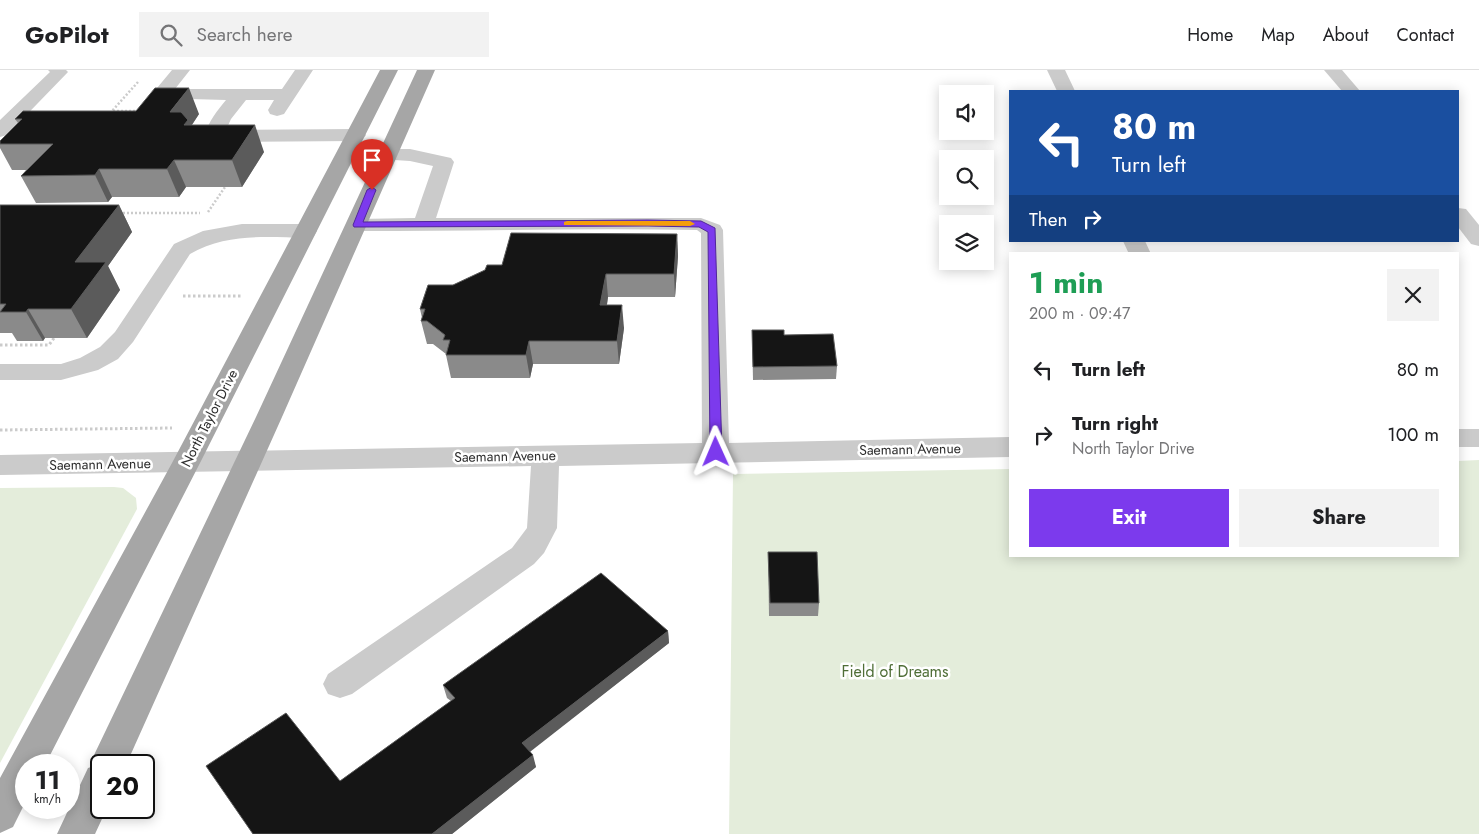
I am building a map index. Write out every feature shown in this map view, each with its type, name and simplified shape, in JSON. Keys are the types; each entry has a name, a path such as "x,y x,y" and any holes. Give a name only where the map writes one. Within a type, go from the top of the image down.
{"main road":[{"name":"North Taylor Drive","path":"32,754 186,463 389,70"},
{"path":"113,754 250,461 357,225 386,155 426,70"},
{"name":"North Taylor Drive","path":"0,815 15,786"},
{"path":"76,834 90,804"}],"street":[{"path":"0,131 56,76 59,72 57,70"},
{"path":"181,70 161,94 287,94"},
{"path":"261,134 304,70"},
{"path":"1056,70 1066,90"},
{"path":"1333,70 1350,90"},
{"path":"241,94 218,124 215,129 216,134 222,136 261,134 356,135"},
{"path":"386,155 410,155 444,162 423,224"},
{"path":"1459,215 1479,239"},
{"path":"357,225 648,223 701,224 712,230 716,452"},
{"path":"0,372 61,372 89,364 108,353 124,337 182,249 195,240 225,231 306,231"},
{"path":"1459,438 1479,438"},
{"name":"Saemann Avenue","path":"0,465 1009,447"},
{"path":"340,684 523,556 542,528 546,455"}],"path":[{"path":"208,213 225,187"},
{"path":"112,213 217,213"},
{"path":"240,304 245,296"},
{"path":"0,345 49,345 54,338"},
{"path":"0,430 171,429 176,420"}],"green space":[{"name":"Field of Dreams","path":"1479,460 1479,834 729,834 733,474 1009,469 1009,557 1459,557 1459,461"},
{"path":"0,488 123,488 136,498 137,509 0,763"}],"building":[{"path":"155,88 189,88 170,112 181,112 188,120 184,125 255,125 232,160 174,160 167,169 99,169 95,175 21,176 53,144 0,144 0,141 22,119 15,119 23,111 136,111"},
{"path":"0,205 119,205 75,262 106,262 71,309 28,309 26,312 0,312 6,304 0,304"},
{"path":"511,233 677,234 674,274 606,274 600,305 622,305 617,341 529,341 526,355 446,355 450,340 443,340 445,335 427,321 421,321 425,309 420,309 428,285 453,285 485,270 487,265 502,265"},
{"path":"752,330 784,330 784,335 833,334 837,366 753,367"},
{"path":"768,552 817,552 819,603 770,603"},
{"path":"601,573 668,631 522,743 533,755 432,834 253,834 206,766 286,713 340,781 455,698 443,685"}],"slow traffic":[{"path":"567,223 690,224"}],"route":[{"path":"372,190 357,225 648,223 701,224 712,230 716,452"}]}
